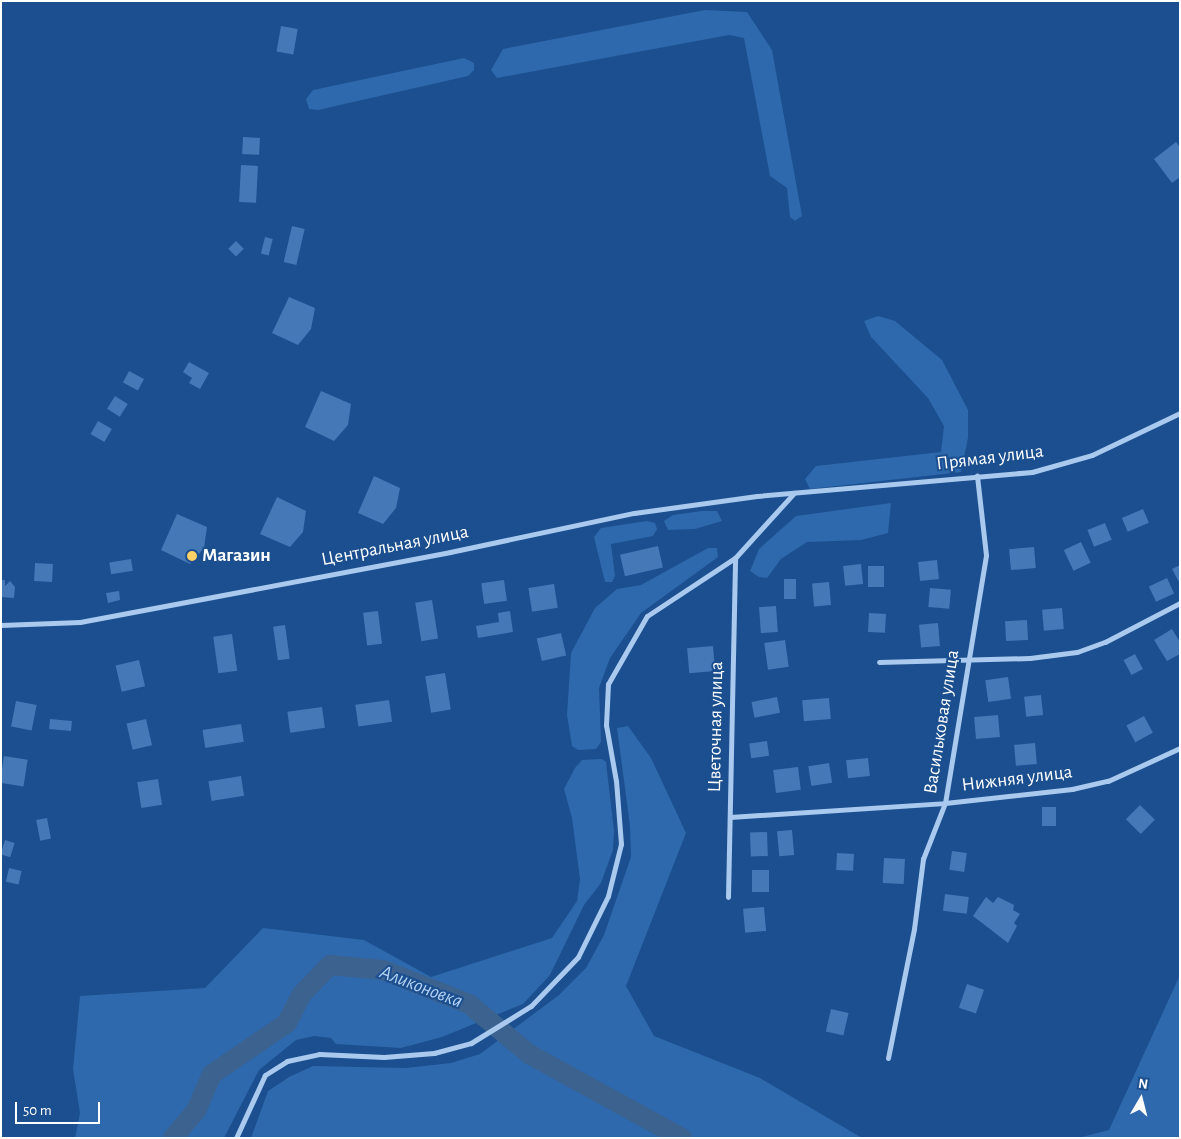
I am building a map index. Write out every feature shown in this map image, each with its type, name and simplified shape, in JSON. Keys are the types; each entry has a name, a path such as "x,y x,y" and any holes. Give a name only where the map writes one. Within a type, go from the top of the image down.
{"street":[{"name":"Прямая улица","path":"794,492 1032,472 1092,455 1180,413"},
{"name":"Васильковая улица","path":"888,1058 914,929 922,859 945,803 967,660 986,555 977,476"},
{"path":"236,1138 265,1075 287,1062 319,1054 384,1058 434,1053 471,1043 532,1006 578,957 608,896 621,844 616,782 606,725 608,684 647,616 735,558 794,492"},
{"name":"Центральная улица","path":"1,625 80,622 450,552 634,513 794,492"},
{"name":"Цветочная улица","path":"728,897 735,558"},
{"path":"879,662 967,660 1077,652 1106,642 1180,603"},
{"name":"Нижняя улица","path":"730,817 945,803 1072,789 1108,781 1180,748"}],"shaded area":[{"path":"705,10 747,12 772,50 802,216 795,221 790,217 787,188 770,176 744,38 729,35 497,78 491,70 503,49"},
{"path":"464,58 474,63 474,70 468,76 318,110 309,109 306,99 313,90"},
{"path":"878,316 895,321 942,360 968,410 968,438 961,472 810,489 805,479 816,466 941,452 944,426 928,398 871,337 864,321"},
{"path":"891,503 888,533 861,540 807,542 781,559 767,578 759,577 750,571 759,549 796,516"},
{"path":"717,511 722,521 695,529 668,530 664,521 673,515"},
{"path":"647,521 655,523 657,529 653,536 611,544 615,576 612,582 605,582 594,537 601,528"},
{"path":"708,548 717,548 718,557 641,613 610,658 599,688 601,742 596,749 578,750 572,746 567,715 571,653 595,608 617,589 641,585"},
{"path":"628,726 651,758 686,833 626,986 654,1036 760,1078 862,1138 251,1138 268,1091 289,1077 313,1066 406,1068 451,1063 480,1054 559,995 586,968 604,935 631,857 630,826 617,728"},
{"path":"602,759 606,762 614,831 613,850 601,883 584,905 550,975 523,1004 442,1037 401,1048 336,1044 331,1038 314,1036 296,1040 259,1070 224,1138 75,1138 80,1113 73,1069 80,996 205,988 263,928 364,940 431,977 552,938 577,901 580,879 572,818 564,789 575,768 582,760"},
{"path":"1180,975 1180,1138 1078,1138 1109,1130"}],"building":[{"path":"281,26 298,29 293,55 276,52"},
{"path":"243,137 260,138 259,155 242,154"},
{"path":"1176,142 1180,147 1180,177 1172,183 1154,159"},
{"path":"241,165 258,166 256,203 239,202"},
{"path":"292,226 305,229 296,265 284,262"},
{"path":"265,237 273,239 269,255 261,253"},
{"path":"236,241 244,249 236,257 228,249"},
{"path":"289,297 315,308 311,329 298,345 272,333"},
{"path":"189,362 209,373 200,389 189,383 192,378 183,372"},
{"path":"129,371 144,379 138,390 123,382"},
{"path":"321,391 351,404 348,425 334,441 305,427"},
{"path":"115,396 128,404 120,417 107,409"},
{"path":"98,421 112,429 104,442 90,434"},
{"path":"374,476 400,488 396,508 383,524 358,513"},
{"path":"277,497 306,511 303,532 290,547 260,534"},
{"path":"1143,509 1149,523 1128,532 1122,518"},
{"path":"177,514 207,527 204,548 190,564 161,550"},
{"path":"1105,523 1112,540 1094,547 1087,530"},
{"path":"1081,542 1091,563 1074,571 1064,550"},
{"path":"658,546 663,567 625,576 620,555"},
{"path":"1034,547 1036,568 1011,570 1009,549"},
{"path":"131,559 133,571 111,574 109,562"},
{"path":"937,560 939,579 920,581 918,562"},
{"path":"35,563 53,564 52,582 34,581"},
{"path":"861,564 863,584 845,586 843,566"},
{"path":"1180,565 1180,584 1172,569"},
{"path":"868,566 884,566 884,587 868,587"},
{"path":"1167,578 1174,593 1156,602 1149,586"},
{"path":"784,579 796,579 796,599 784,599"},
{"path":"1,580 5,580 5,586 10,581 15,587 14,598 1,597"},
{"path":"504,580 507,601 484,604 481,583"},
{"path":"829,582 831,605 814,606 812,583"},
{"path":"554,584 558,608 532,612 528,588"},
{"path":"930,588 951,590 949,609 928,607"},
{"path":"119,591 120,600 108,603 106,593"},
{"path":"432,600 438,639 421,641 415,603"},
{"path":"776,606 778,632 761,633 759,607"},
{"path":"1062,608 1064,629 1044,631 1042,610"},
{"path":"378,611 382,644 367,646 363,613"},
{"path":"510,611 513,632 478,638 476,626 499,622 498,613"},
{"path":"869,613 886,614 885,633 868,632"},
{"path":"1027,620 1028,640 1006,641 1005,621"},
{"path":"938,623 940,646 921,648 919,625"},
{"path":"285,625 290,659 278,660 273,627"},
{"path":"1172,629 1180,642 1180,654 1167,661 1154,640"},
{"path":"561,633 566,655 542,661 537,639"},
{"path":"232,634 237,671 218,673 213,637"},
{"path":"785,640 789,667 768,670 764,643"},
{"path":"713,646 715,671 689,673 687,648"},
{"path":"1135,654 1143,669 1132,675 1124,660"},
{"path":"139,660 145,686 122,692 116,665"},
{"path":"445,673 451,710 431,713 425,676"},
{"path":"1008,677 1011,699 988,702 985,680"},
{"path":"1041,695 1043,715 1026,717 1024,697"},
{"path":"777,697 780,713 755,718 751,702"},
{"path":"829,698 831,719 804,721 802,700"},
{"path":"389,700 392,722 358,727 355,705"},
{"path":"16,701 37,705 32,731 11,727"},
{"path":"322,707 325,728 290,733 287,712"},
{"path":"998,715 1000,737 976,739 974,717"},
{"path":"1144,716 1153,733 1135,742 1126,725"},
{"path":"50,719 72,721 71,731 49,729"},
{"path":"146,719 152,745 133,750 127,723"},
{"path":"241,724 244,742 205,748 202,730"},
{"path":"767,741 769,756 751,758 749,744"},
{"path":"1035,743 1037,764 1016,766 1014,745"},
{"path":"4,756 28,760 23,786 1,783"},
{"path":"868,758 870,776 848,778 846,760"},
{"path":"829,763 832,783 811,786 808,766"},
{"path":"798,767 801,790 776,793 773,770"},
{"path":"241,776 244,796 212,801 208,781"},
{"path":"158,779 162,805 141,808 137,782"},
{"path":"1140,805 1155,820 1141,834 1126,819"},
{"path":"1042,807 1056,807 1056,826 1042,826"},
{"path":"47,818 51,839 40,841 36,820"},
{"path":"792,830 794,855 779,856 777,831"},
{"path":"767,832 768,856 751,857 750,833"},
{"path":"5,840 15,843 10,857 1,854"},
{"path":"952,851 967,853 964,872 949,870"},
{"path":"837,853 854,854 853,871 836,870"},
{"path":"884,858 905,859 904,884 883,883"},
{"path":"9,868 22,871 19,885 6,882"},
{"path":"752,870 769,870 769,892 752,892"},
{"path":"945,894 969,897 967,914 943,911"},
{"path":"986,897 993,903 998,897 1014,905 1013,910 1020,914 1014,923 1017,926 1008,943 973,916"},
{"path":"764,907 766,931 745,933 743,909"},
{"path":"967,984 984,990 976,1013 959,1008"},
{"path":"831,1009 849,1013 843,1035 826,1031"}],"waterway":[{"name":"Аликоновка","path":"173,1138 196,1111 212,1074 287,1023 301,995 330,965 383,970 469,1004 529,1054 682,1138"}],"place":[{"name":"Магазин","path":"192,556"}]}
